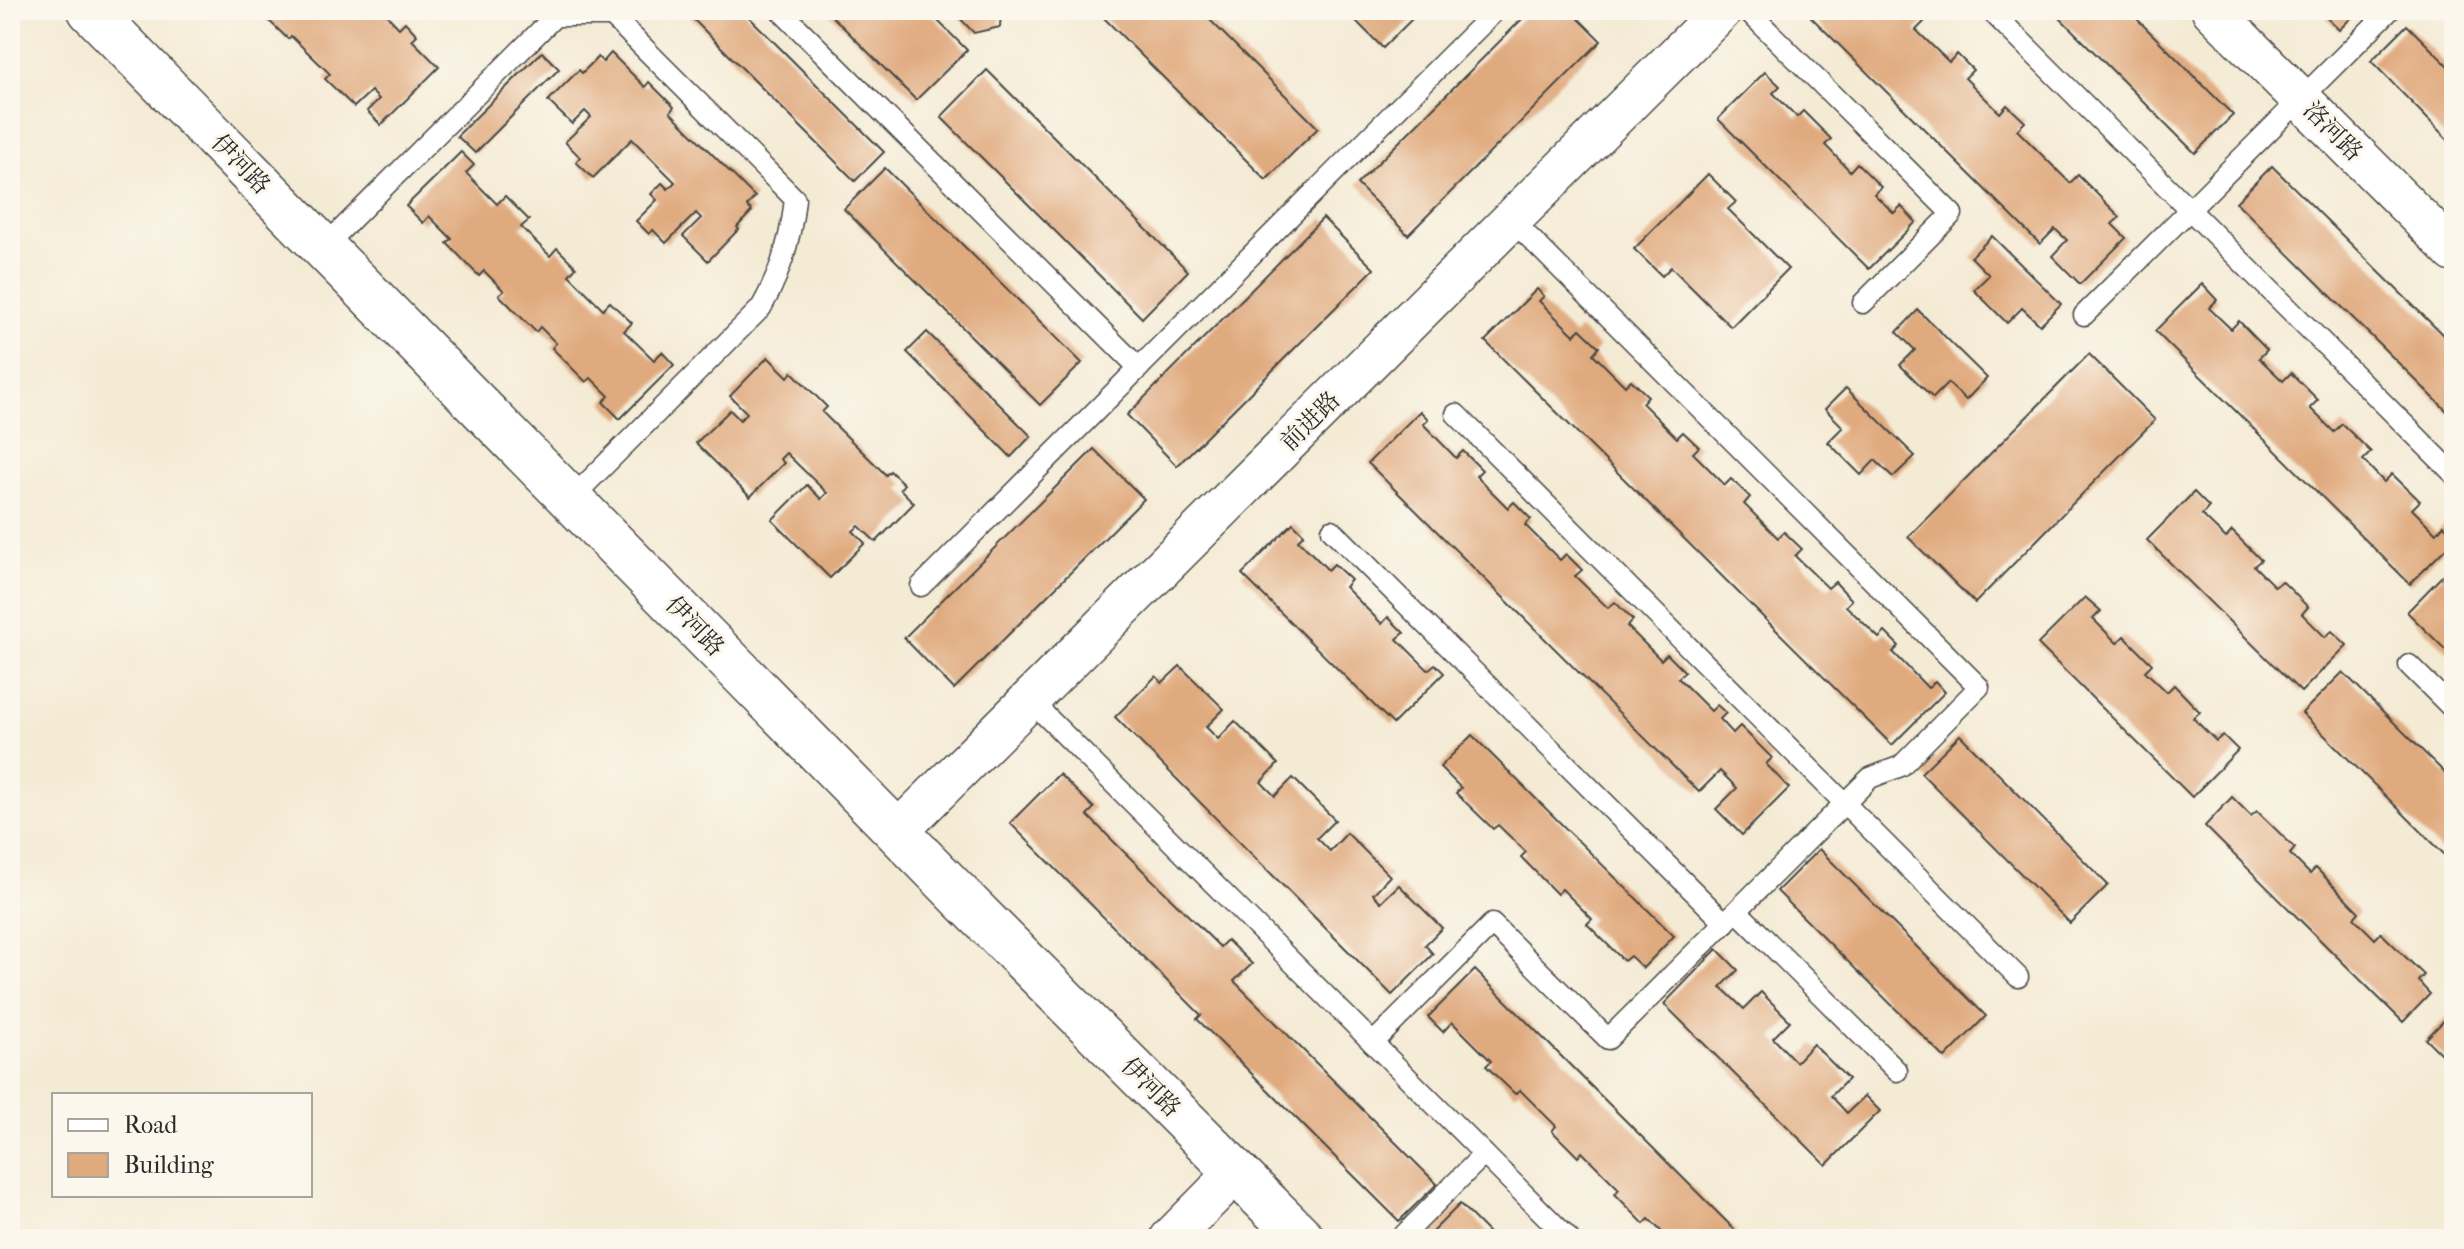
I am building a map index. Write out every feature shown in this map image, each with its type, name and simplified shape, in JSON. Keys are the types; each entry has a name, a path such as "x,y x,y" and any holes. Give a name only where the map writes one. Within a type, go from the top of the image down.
{"street":[{"name":"伊河路","path":"90,10 897,832 1303,1239"},
{"name":"前进路","path":"897,832 1722,10"},
{"name":"洛河路","path":"2212,10 2454,252"},
{"path":"1170,1239 1236,1172"}],"lane":[{"path":"780,10 1139,368"},
{"path":"921,586 1496,10"},
{"path":"1747,10 1952,214 1863,303"},
{"path":"1990,10 2454,474"},
{"path":"2084,315 2390,10"},
{"path":"323,248 552,13 611,13 795,199 788,245 777,280 761,308 571,499"},
{"path":"1373,1043 1492,924 1608,1039 1870,778 1901,766 1979,687 1512,220"},
{"path":"1456,414 2018,977"},
{"path":"1332,530 1731,917 1897,1071"},
{"path":"2409,665 2454,710"},
{"path":"1030,700 1569,1239"},
{"path":"1400,1239 1484,1154"}],"building":[{"path":"264,10 382,10 399,28 405,22 417,35 412,40 439,67 381,125 367,111 379,99 371,91 354,107 325,79 330,74 291,36 288,39 261,13"},
{"path":"684,10 742,10 884,152 855,181"},
{"path":"826,10 927,10 967,50 916,100"},
{"path":"952,10 1001,10 1000,27 974,33"},
{"path":"1096,10 1200,10 1318,128 1266,180"},
{"path":"1345,10 1403,10 1412,19 1383,48"},
{"path":"1531,10 1570,10 1601,41 1408,235 1357,184"},
{"path":"1818,10 1896,10 1899,13 1912,10 1924,22 1916,30 1949,62 1957,54 1973,70 1965,78 2000,113 2007,105 2025,122 2017,130 2070,183 2078,175 2120,217 2112,224 2126,238 2080,284 2052,256 2067,240 2055,229 2040,244 1811,17"},
{"path":"2052,10 2128,10 2233,115 2195,153"},
{"path":"2319,10 2359,10 2339,30"},
{"path":"2407,25 2454,72 2454,146 2371,61"},
{"path":"542,52 559,69 475,153 457,136"},
{"path":"611,53 645,87 649,82 674,107 670,112 755,197 747,206 752,211 737,227 739,229 708,261 683,236 701,218 696,213 666,243 653,230 649,234 636,221 657,200 651,194 662,183 668,189 675,182 632,139 593,178 576,162 580,157 565,142 591,117 585,111 572,124 548,101 579,70 582,73 598,57 603,62"},
{"path":"987,70 1188,271 1142,318 941,117"},
{"path":"1765,72 1780,86 1773,93 1797,117 1803,111 1831,139 1825,145 1850,171 1857,163 1881,187 1874,194 1894,213 1901,206 1916,222 1869,269 1718,119"},
{"path":"461,152 474,165 466,173 497,204 505,196 529,220 521,227 550,256 557,248 576,267 569,275 603,309 610,302 632,323 624,331 654,360 662,352 674,365 620,419 603,402 609,396 591,378 586,382 552,348 556,343 540,327 536,332 499,295 504,291 484,271 479,276 447,243 452,239 429,216 423,223 406,206"},
{"path":"2272,166 2454,346 2454,418 2236,202"},
{"path":"885,168 1082,363 1040,405 844,209"},
{"path":"1708,174 1736,202 1728,209 1788,269 1731,327 1671,267 1662,276 1634,249"},
{"path":"1323,218 1374,269 1177,466 1127,415"},
{"path":"1992,236 2061,304 2040,325 2022,308 2007,323 1974,290 1989,275 1971,257"},
{"path":"2202,284 2217,300 2209,308 2231,329 2239,321 2267,350 2259,358 2283,381 2291,373 2318,400 2310,408 2334,432 2342,424 2371,452 2363,460 2384,482 2392,474 2420,501 2412,509 2436,533 2444,525 2454,535 2454,540 2410,584 2155,331"},
{"path":"1537,289 1544,296 1539,301 1574,335 1580,329 1599,347 1593,354 1625,386 1631,380 1648,396 1642,403 1677,438 1683,432 1699,447 1693,453 1725,485 1731,479 1750,497 1744,504 1778,538 1784,532 1802,549 1795,556 1828,588 1835,582 1852,600 1846,606 1879,638 1885,632 1899,646 1893,652 1928,688 1935,681 1945,692 1892,745 1485,341"},
{"path":"1918,310 1987,378 1966,400 1948,383 1933,398 1900,365 1915,350 1897,332"},
{"path":"927,332 1031,436 1011,457 907,352"},
{"path":"2089,354 2155,420 1975,603 1908,537"},
{"path":"768,357 788,377 792,372 827,407 822,412 886,475 890,471 904,484 900,489 914,503 876,542 859,526 853,531 865,543 830,578 772,520 807,485 821,499 827,493 786,453 780,459 784,463 750,497 696,443 730,410 740,420 747,413 730,396"},
{"path":"1846,388 1915,456 1893,477 1875,460 1861,475 1828,442 1843,427 1825,409"},
{"path":"1420,411 1428,419 1423,424 1456,458 1463,451 1482,470 1476,476 1508,508 1514,502 1531,519 1525,525 1560,560 1566,554 1582,570 1575,576 1608,608 1615,602 1633,620 1627,626 1661,660 1667,654 1685,672 1678,678 1711,711 1717,705 1726,713 1720,719 1733,733 1740,726 1772,758 1766,764 1789,788 1742,835 1716,809 1737,788 1720,771 1699,792 1368,463"},
{"path":"1094,449 1144,499 954,689 904,638"},
{"path":"2194,492 2209,507 2202,515 2226,538 2232,531 2261,560 2254,566 2275,587 2282,581 2308,607 2302,614 2325,637 2332,631 2347,645 2301,692 2147,540"},
{"path":"1293,523 1304,534 1298,540 1328,570 1334,564 1351,580 1345,587 1382,624 1388,617 1404,633 1397,639 1428,670 1435,664 1444,673 1393,724 1242,574"},
{"path":"2448,570 2454,576 2454,658 2407,612"},
{"path":"2085,597 2101,611 2093,619 2117,643 2124,636 2152,664 2145,671 2167,692 2174,685 2200,712 2193,718 2216,741 2223,735 2238,750 2192,797 2038,644"},
{"path":"1180,666 1224,709 1206,727 1218,739 1235,721 1278,764 1261,782 1275,796 1293,778 1335,820 1317,838 1330,851 1347,833 1390,876 1373,894 1381,902 1399,885 1442,928 1425,945 1433,954 1392,995 1115,717 1156,676 1162,683"},
{"path":"2343,672 2454,782 2454,864 2302,713"},
{"path":"1472,735 1674,936 1643,968 1630,956 1624,961 1587,924 1592,919 1562,889 1557,894 1521,857 1526,852 1498,825 1493,829 1456,793 1461,788 1440,767"},
{"path":"1960,735 2108,885 2070,923 1921,773"},
{"path":"1059,774 1094,808 1087,815 1220,947 1227,940 1252,964 1234,981 1437,1184 1399,1221 1197,1019 1201,1015 1010,823"},
{"path":"2232,797 2251,816 2257,811 2295,848 2290,854 2310,874 2316,868 2359,912 2354,918 2375,939 2381,933 2424,975 2418,981 2430,994 2403,1022 2205,826"},
{"path":"1819,849 1986,1016 1945,1058 1777,891"},
{"path":"1717,949 1738,970 1721,987 1744,1009 1761,992 1790,1021 1773,1038 1796,1062 1813,1044 1848,1079 1831,1096 1847,1113 1865,1096 1880,1111 1826,1165 1664,1004"},
{"path":"1475,970 1736,1231 1728,1239 1669,1239 1649,1219 1644,1224 1615,1194 1619,1189 1582,1152 1578,1157 1552,1131 1556,1126 1520,1090 1515,1094 1486,1066 1491,1061 1452,1022 1443,1032 1428,1017"},
{"path":"2454,1010 2454,1067 2426,1039"},
{"path":"1460,1204 1495,1239 1425,1239"}]}
